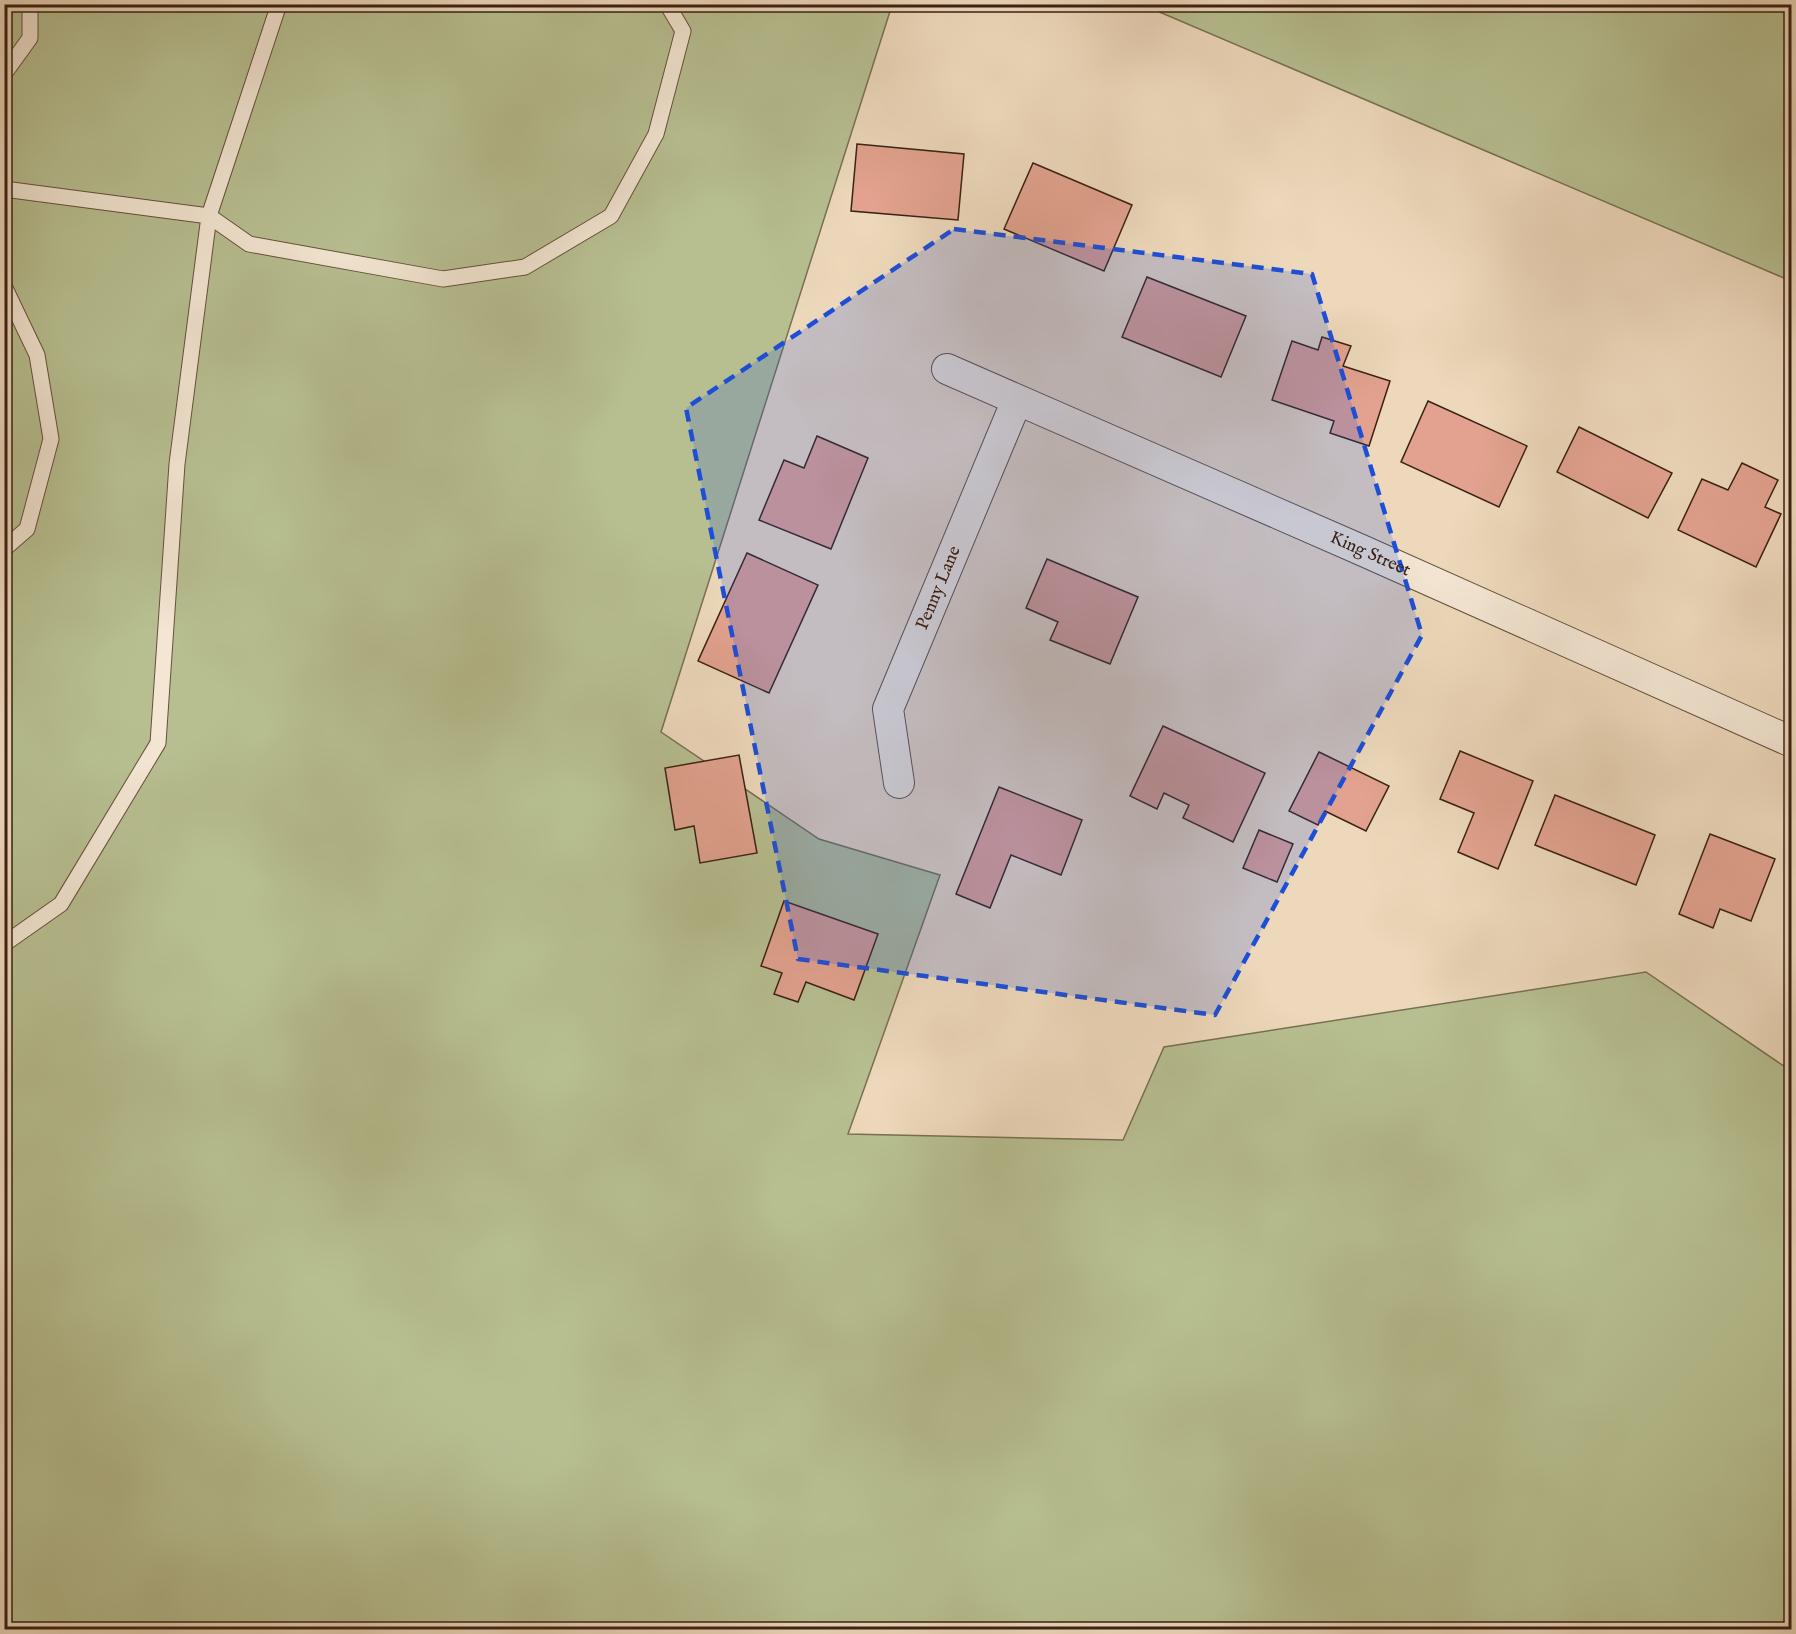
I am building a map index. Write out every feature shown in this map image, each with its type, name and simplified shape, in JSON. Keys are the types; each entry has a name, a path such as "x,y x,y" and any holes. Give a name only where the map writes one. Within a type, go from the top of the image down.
{"street":[{"name":"King Street","path":"947,369 1791,742"},
{"name":"Penny Lane","path":"899,783 888,709 1017,400"}],"lane":[{"path":"4,74 30,38 30,4"},
{"path":"4,944 61,904 158,743 177,465 209,216 279,4"},
{"path":"4,189 209,216 249,244 443,279 525,267 611,216 656,134 683,31 667,4"},
{"path":"4,286 37,355 51,439 27,529 4,549"}],"highlighted area":[{"path":"954,229 1312,274 1422,635 1215,1015 798,959 686,408"}],"green space":[{"path":"5,5 892,5 661,732 819,839 940,875 848,1134 1123,1140 1164,1047 1646,972 1791,1071 1791,1629 5,1630"},
{"path":"1143,5 1791,5 1791,281"}],"building":[{"path":"857,144 964,154 958,220 851,211"},
{"path":"1033,163 1132,205 1104,271 1004,229"},
{"path":"1147,277 1246,316 1221,377 1122,337"},
{"path":"1322,337 1351,346 1343,366 1390,381 1369,446 1330,433 1334,421 1272,400 1292,341 1318,350"},
{"path":"1428,401 1527,446 1499,507 1401,462"},
{"path":"1579,427 1672,473 1648,518 1557,472"},
{"path":"817,436 868,458 831,549 759,520 784,460 804,468"},
{"path":"1742,463 1778,480 1765,507 1781,514 1756,567 1678,530 1702,479 1728,490"},
{"path":"747,553 818,585 769,693 698,661"},
{"path":"1047,559 1138,597 1110,664 1050,640 1058,622 1026,608"},
{"path":"1163,726 1265,773 1233,842 1183,818 1189,805 1164,793 1157,809 1130,796"},
{"path":"1460,751 1533,781 1498,869 1458,852 1474,813 1440,799"},
{"path":"1319,752 1389,786 1366,831 1325,811 1318,825 1289,811"},
{"path":"739,755 757,853 700,863 694,826 675,830 665,768"},
{"path":"999,787 1082,820 1061,875 1011,855 990,908 956,894"},
{"path":"1555,795 1655,835 1636,885 1535,845"},
{"path":"1259,830 1293,844 1277,882 1243,868"},
{"path":"1710,834 1775,859 1751,921 1720,909 1713,928 1679,914"},
{"path":"784,901 878,934 854,1000 806,982 798,1002 774,994 782,973 761,966"}]}
